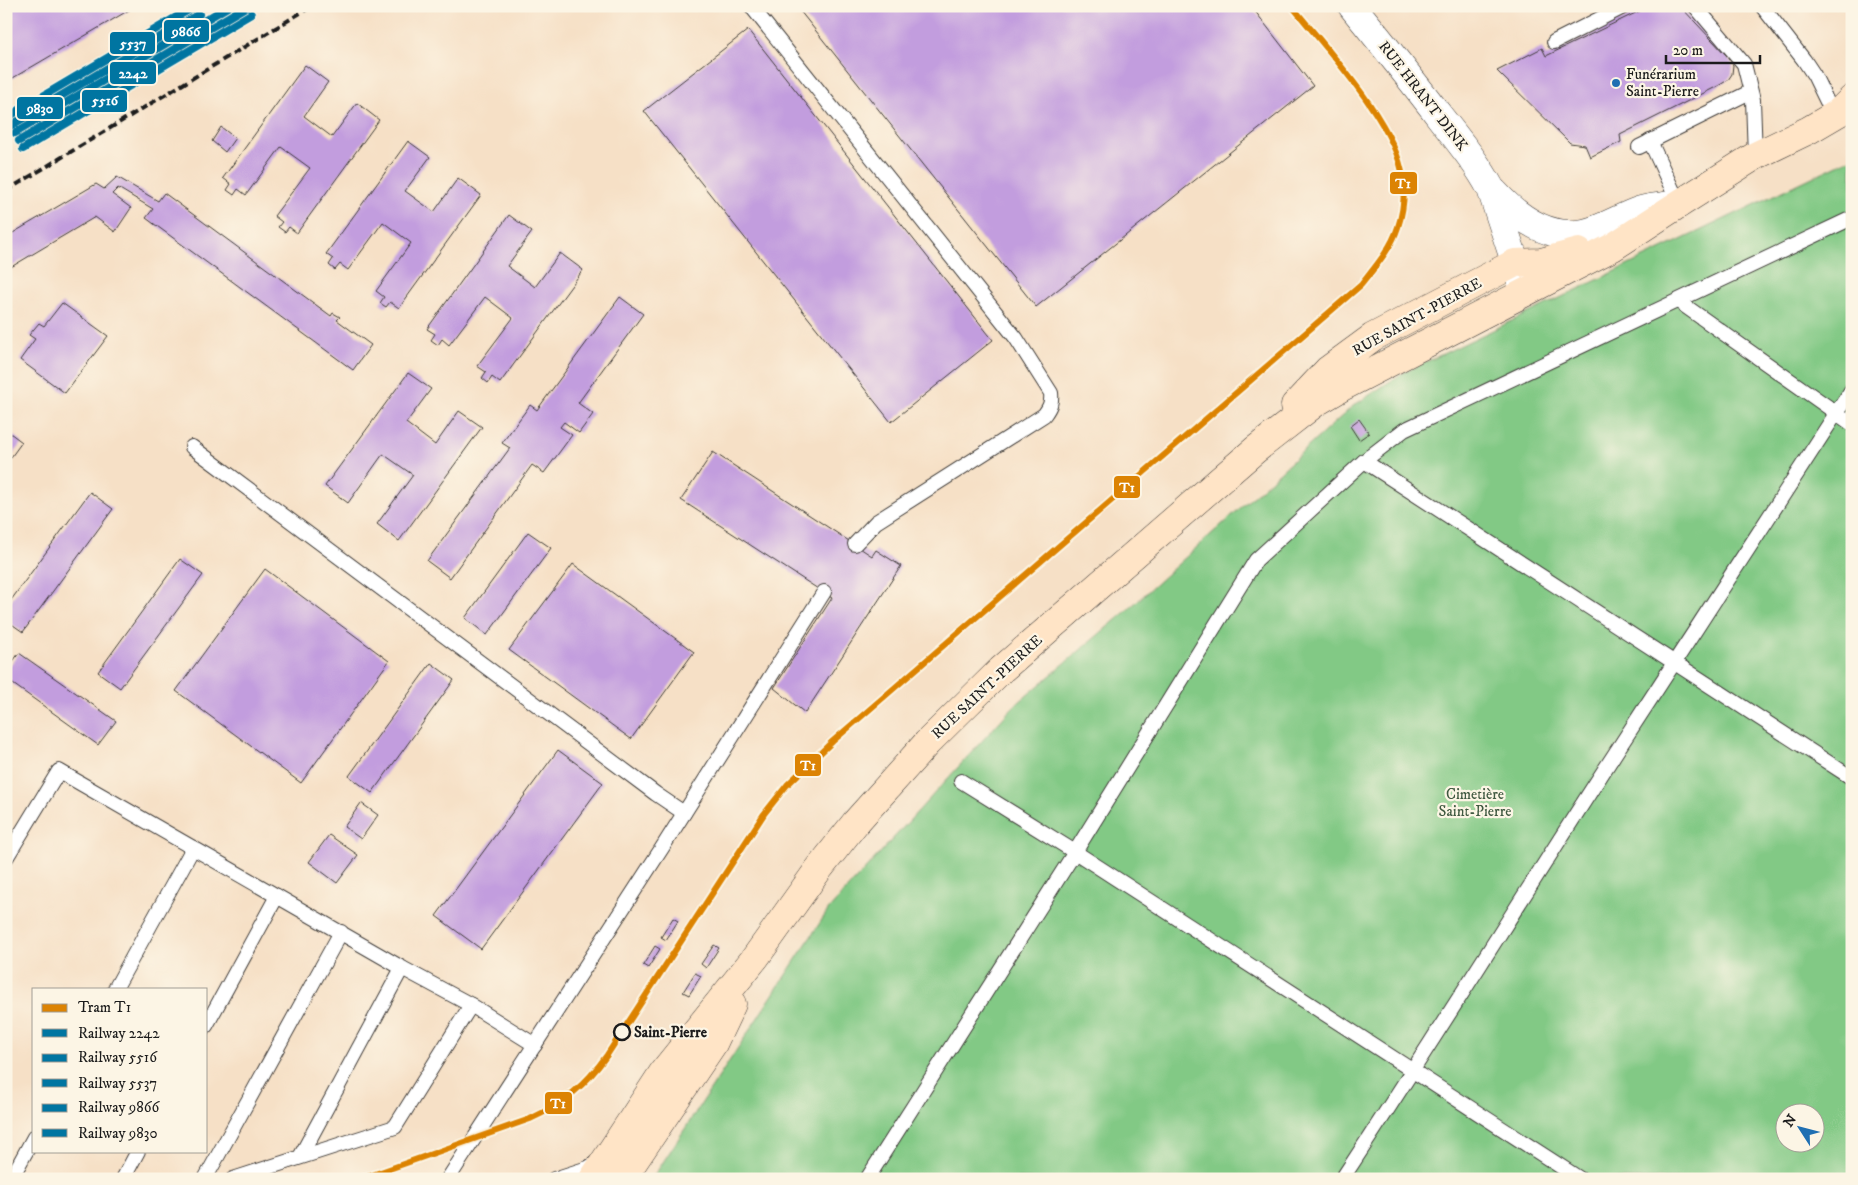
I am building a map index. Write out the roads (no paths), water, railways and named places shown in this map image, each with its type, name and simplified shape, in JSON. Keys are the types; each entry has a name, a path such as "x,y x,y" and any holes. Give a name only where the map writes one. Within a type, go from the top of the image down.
{"main road":[{"name":"RUE SAINT-PIERRE","path":"593,1179 664,1071 755,958 818,870 856,822 934,736 1001,670 1255,450 1316,403 1344,386 1613,247 1756,156 1809,130 1844,110"},
{"name":"RUE SAINT-PIERRE","path":"1255,450 1328,370 1374,337 1515,263 1541,262 1590,249 1613,247"},
{"name":"RUE SAINT-PIERRE","path":"622,1179 713,1044 755,958"}],"street":[{"name":"RUE HRANT DINK","path":"1352,6 1465,149 1491,189 1522,218 1547,231 1563,234 1584,233 1641,210 1679,204"},
{"name":"RUE HRANT DINK","path":"1491,189 1525,292"}],"lane":[{"path":"751,6 1016,338 1051,393 1052,400 1044,415 876,522 855,544"},
{"path":"1554,42 1624,6"},
{"path":"1695,6 1744,64 1753,100 1756,156"},
{"path":"1762,6 1814,75 1844,110"},
{"path":"1679,204 1644,144 1750,92"},
{"path":"867,1179 1075,852 1256,560 1364,461 1404,430 1852,218"},
{"path":"1678,301 1852,424"},
{"path":"1342,1179 1413,1072 1674,663 1852,389"},
{"path":"192,447 684,813"},
{"path":"1364,461 1852,778"},
{"path":"448,1179 824,592"},
{"path":"6,858 59,771 402,968 471,1005 535,1045"},
{"path":"961,780 1580,1179"},
{"path":"116,988 193,848"},
{"path":"208,1022 277,896"},
{"path":"205,1179 341,932"},
{"path":"300,1157 402,968"},
{"path":"233,1179 395,1127 471,1005"},
{"path":"11,1179 32,1141"},
{"path":"554,1179 588,1168 612,1150"},
{"path":"122,1179 137,1152"}],"railway":[{"path":"6,191 312,6"}],"tram line":[{"name":"T1","path":"361,1179 530,1119 553,1107 573,1093 591,1076 607,1055 764,814 787,785 833,741 1361,285 1391,243 1400,221 1404,191 1398,157 1388,134 1358,88 1292,6"}],"rail line":[{"name":"5537","path":"6,118 195,6"},
{"name":"9866","path":"15,133 229,6"},
{"name":"2242","path":"19,141 247,6"},
{"name":"9830","path":"10,126 199,14"},
{"name":"5516","path":"23,149 251,14"}],"place":[{"name":"Funérarium Saint-Pierre","path":"1616,83"},
{"name":"Saint-Pierre","path":"622,1032"}],"park label":[{"name":"Cimetière Saint-Pierre","path":"1475,802"}]}
